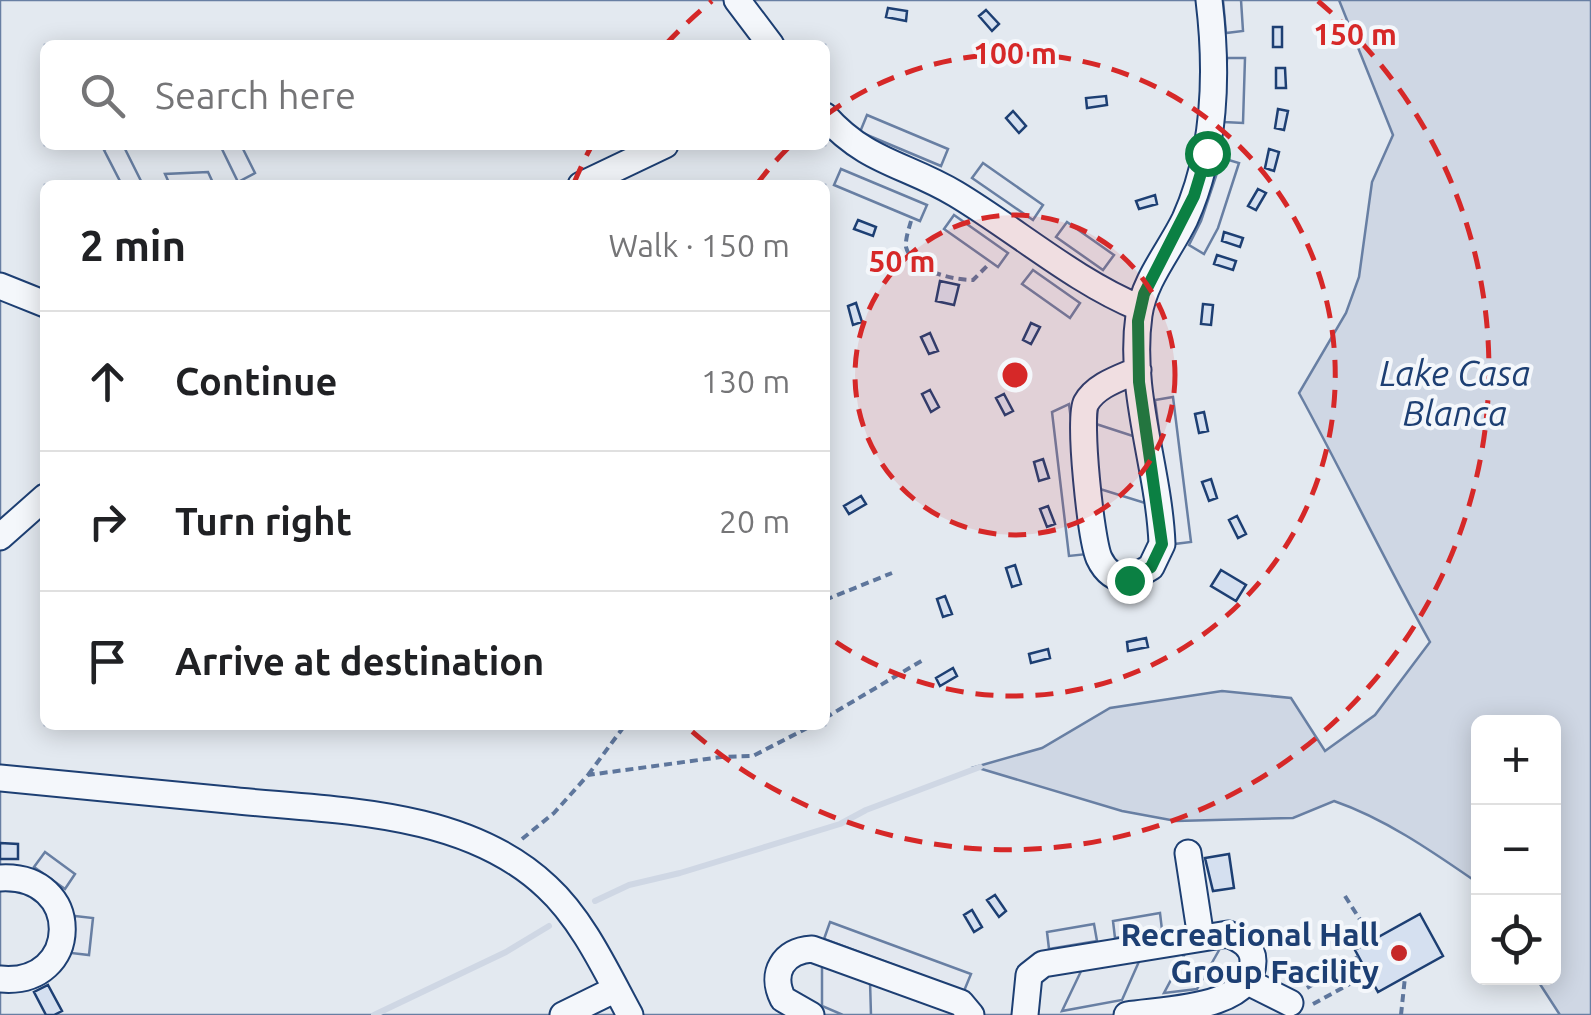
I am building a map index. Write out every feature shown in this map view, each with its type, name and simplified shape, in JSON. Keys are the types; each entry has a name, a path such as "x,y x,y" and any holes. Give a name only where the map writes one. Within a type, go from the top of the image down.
{"street":[{"path":"736,0 766,40"},
{"path":"1138,370 1099,388 1086,403 1081,420 1098,556 1114,576 1129,580 1151,567 1162,544 1138,370 1140,308 1185,218 1207,153 1213,100 1209,0"},
{"path":"830,121 862,150 956,194 1108,292 1140,308"},
{"path":"592,180 654,150"},
{"path":"0,286 40,302"},
{"path":"0,537 40,501"},
{"path":"0,778 362,814 454,834 516,864 547,886 572,917 630,1015"},
{"path":"1188,854 1201,938"},
{"path":"0,878 33,882 47,891 58,904 63,921 57,954 46,967 32,976 0,979"},
{"path":"1024,1015 1029,976 1043,964 1228,934 1242,940 1251,950 1253,963 1246,980 1226,999 1127,1015"},
{"path":"811,1015 783,999 776,979 790,954 812,948 962,1003 971,1015"},
{"path":"1246,980 1298,1005"},
{"path":"564,1015 616,989"}],"path":[{"path":"910,221 906,247 930,271 965,280 987,266"},
{"path":"830,598 892,573"},
{"path":"830,715 923,660"},
{"path":"518,842 554,813 621,730"},
{"path":"588,775 752,756 803,730"},
{"path":"1345,896 1374,940"},
{"path":"1298,1005 1307,987 1358,957"},
{"path":"1298,1005 1368,974"},
{"path":"1400,1015 1405,977"}],"shaded area":[{"path":"0,0 1591,0 1591,1015 0,1015"},
{"path":"1223,0 1241,0 1243,31 1226,33"},
{"path":"1227,58 1245,58 1243,123 1224,122"},
{"path":"867,115 948,149 941,166 860,132"},
{"path":"104,150 126,150 140,180 119,180"},
{"path":"222,150 244,150 255,173 237,180"},
{"path":"1222,158 1239,163 1218,228 1204,254 1189,245"},
{"path":"983,163 1043,205 1033,220 972,178"},
{"path":"841,169 927,205 920,221 834,185"},
{"path":"208,172 212,180 168,180 165,174"},
{"path":"954,215 1008,253 998,267 944,229"},
{"path":"1067,222 1114,255 1103,270 1056,237"},
{"path":"1033,270 1080,303 1070,318 1022,284"},
{"path":"1173,397 1191,542 1174,544 1155,400"},
{"path":"1069,404 1088,554 1069,556 1052,412"},
{"path":"1093,423 1136,437 1145,503 1100,489"},
{"path":"45,852 75,874 65,889 34,867"},
{"path":"1160,913 1162,930 1115,938 1113,921"},
{"path":"75,916 93,918 89,955 71,953"},
{"path":"830,922 971,974 964,991 824,939"},
{"path":"1094,924 1097,941 1049,949 1047,932"},
{"path":"1222,945 1197,989 1164,993 1187,950"},
{"path":"1141,957 1122,1000 1062,1011 1083,967"},
{"path":"822,961 870,981 871,1015 843,1015 822,1006"}],"water":[{"name":"Lake Casa Blanca","path":"1339,0 1591,0 1591,1015 1560,1015 1541,985 1561,985 1561,715 1471,715 1471,878 1391,827 1334,801 1293,818 1176,821 1122,811 975,767 1042,748 1110,708 1222,691 1291,698 1325,751 1375,715 1430,642 1299,393 1346,313 1359,277 1372,182 1393,135"}],"building":[{"path":"888,8 907,11 906,21 886,17"},
{"path":"986,10 999,24 992,31 979,16"},
{"path":"1273,27 1282,27 1282,47 1273,47"},
{"path":"1276,68 1285,68 1286,88 1276,88"},
{"path":"1106,96 1107,105 1087,108 1086,98"},
{"path":"1278,109 1288,111 1284,130 1275,128"},
{"path":"1013,111 1026,126 1019,133 1006,118"},
{"path":"1269,149 1279,152 1274,171 1265,168"},
{"path":"1258,189 1266,193 1256,210 1248,206"},
{"path":"1155,195 1157,204 1139,209 1136,201"},
{"path":"858,220 876,227 873,236 854,229"},
{"path":"1224,232 1243,238 1240,247 1222,241"},
{"path":"1217,255 1236,261 1233,270 1214,264"},
{"path":"940,281 959,285 954,305 936,301"},
{"path":"856,303 862,322 853,325 848,306"},
{"path":"1203,304 1213,305 1211,325 1201,324"},
{"path":"1031,323 1040,327 1031,344 1023,340"},
{"path":"930,333 938,351 929,354 921,337"},
{"path":"930,390 939,407 931,412 922,394"},
{"path":"1004,394 1013,411 1005,415 996,398"},
{"path":"1204,412 1208,431 1199,433 1195,414"},
{"path":"1043,459 1049,478 1039,481 1034,462"},
{"path":"1211,479 1217,498 1209,501 1202,482"},
{"path":"861,496 866,504 849,514 844,506"},
{"path":"1048,506 1055,524 1047,527 1040,509"},
{"path":"1237,516 1246,534 1238,538 1229,520"},
{"path":"1015,565 1021,584 1012,587 1006,568"},
{"path":"1221,570 1246,585 1236,601 1211,586"},
{"path":"945,596 952,614 943,617 937,599"},
{"path":"1146,638 1148,647 1128,651 1127,642"},
{"path":"1048,649 1050,658 1031,663 1029,654"},
{"path":"953,668 957,676 940,686 936,678"},
{"path":"0,843 18,844 18,859 0,859"},
{"path":"1229,854 1234,888 1213,891 1205,858"},
{"path":"995,895 1006,911 999,917 987,900"},
{"path":"972,910 982,927 974,932 964,915"},
{"name":"Recreational Hall Group Facility","path":"1420,914 1443,956 1378,992 1355,950"},
{"path":"48,985 62,1011 54,1015 46,1015 34,992"}],"waterway":[{"path":"595,901 629,885 840,824 866,810 980,767"},
{"path":"374,1015 506,952 549,926"}],"place":[{"name":"Recreational Hall Group Facility","path":"1399,953"}],"route":[{"path":"1129,580 1145,574 1162,544 1139,382 1140,308 1185,218 1207,153"}]}
